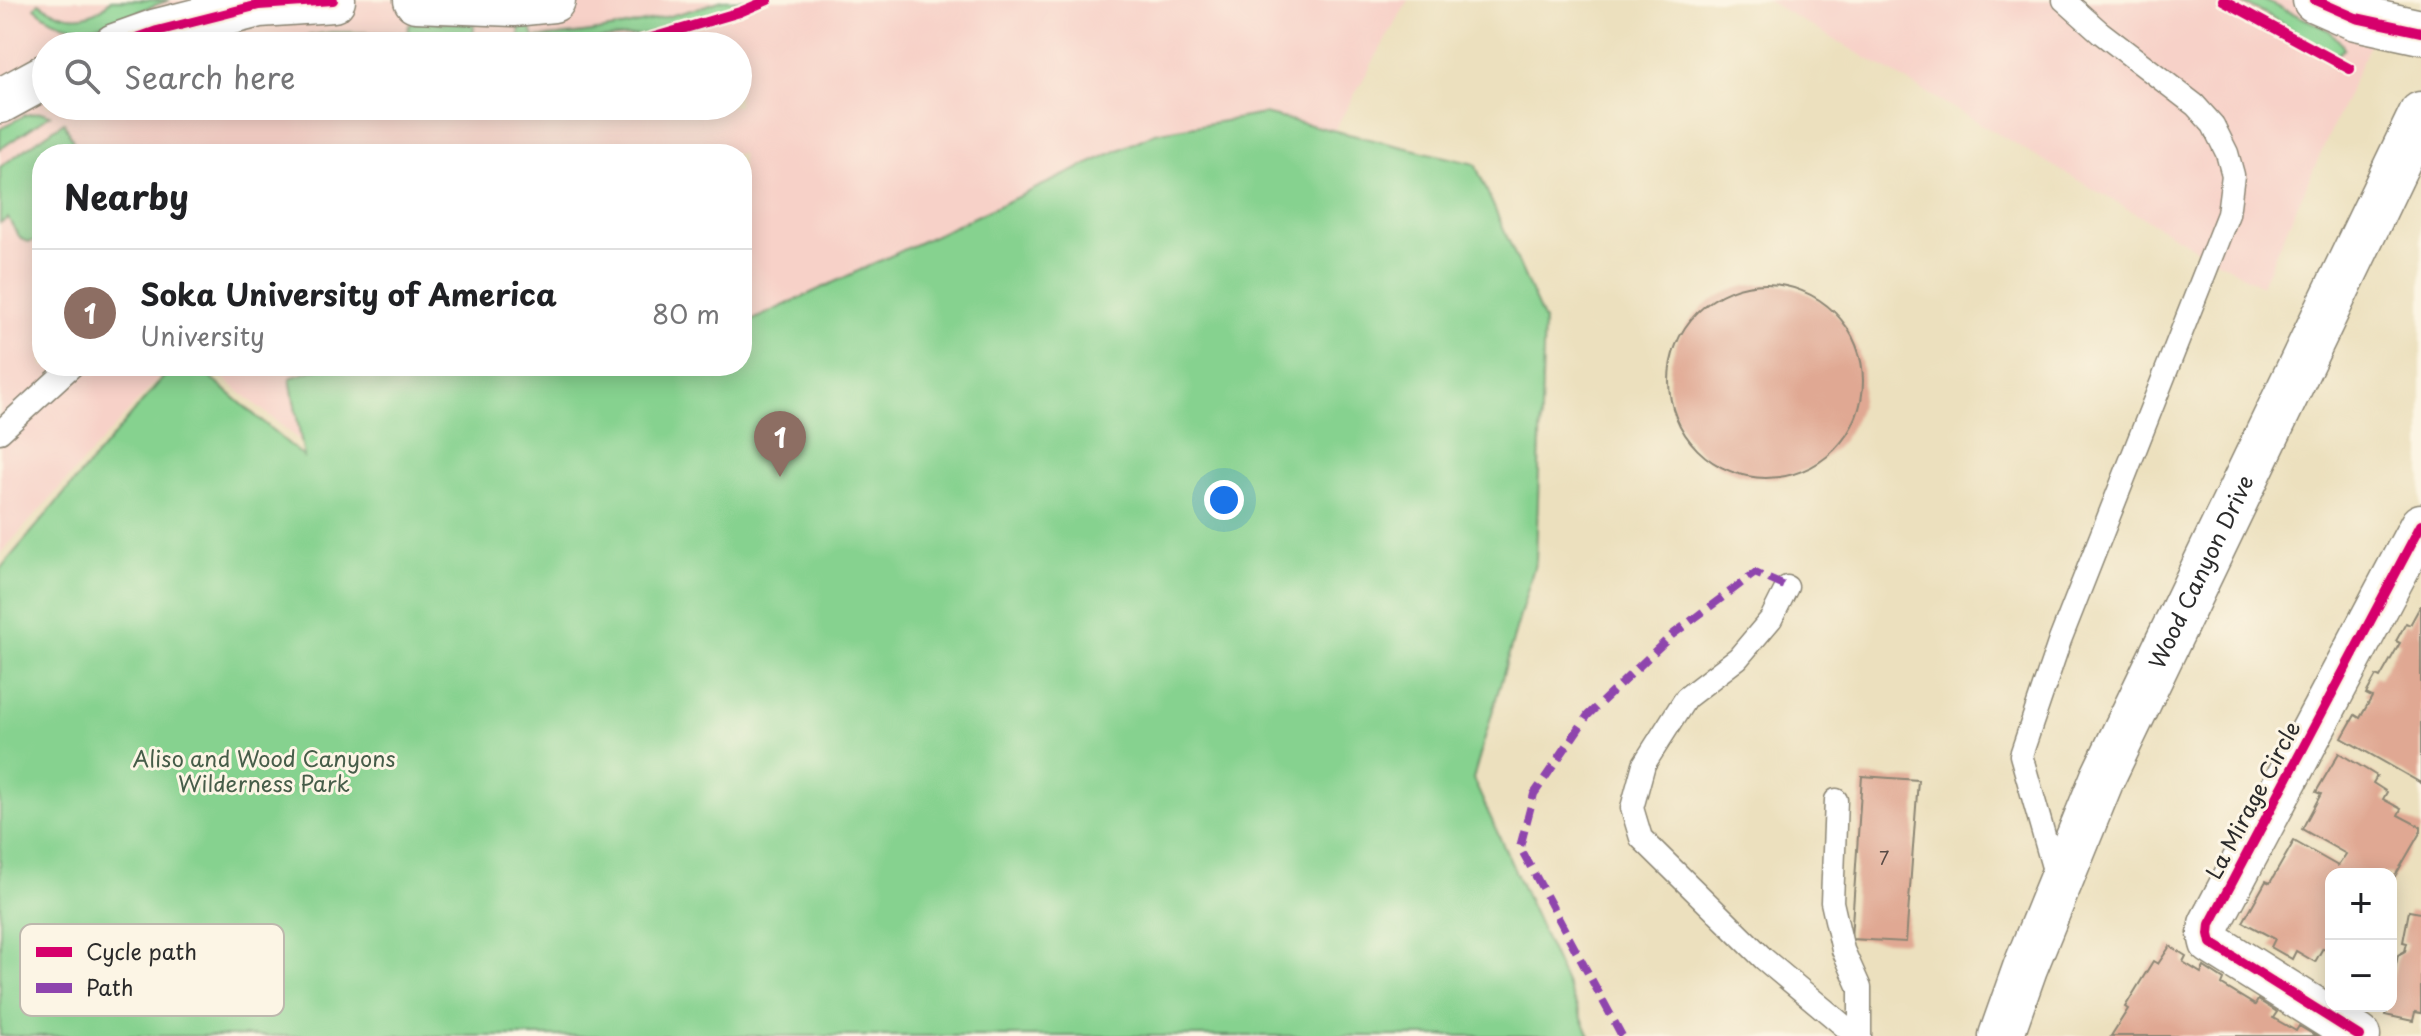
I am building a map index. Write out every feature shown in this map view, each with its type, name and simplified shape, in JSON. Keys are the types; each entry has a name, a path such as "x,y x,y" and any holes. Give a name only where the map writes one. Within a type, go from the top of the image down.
{"main road":[{"path":"154,32 259,5 333,0"},
{"path":"416,0 514,4 553,0"},
{"path":"2315,0 2356,18 2421,32"},
{"path":"2385,0 2421,20"},
{"path":"0,101 32,84"},
{"name":"Wood Canyon Drive","path":"2001,1036 2025,968 2102,779 2421,114"}],"street":[{"name":"La Mirage Circle","path":"2357,1036 2211,943 2210,924 2421,525"}],"lane":[{"path":"2058,886 2021,755 2060,640 2228,214 2233,175 2227,153 2213,125 2195,105 2100,32 2064,0"},
{"path":"0,432 61,376"},
{"path":"1787,587 1771,619 1738,658 1686,698 1644,764 1632,808 1641,838 1764,959 1858,1036"},
{"path":"1836,800 1832,902 1843,950 1860,988 1858,1036"}],"shaded area":[{"path":"0,0 1408,0 1181,401 746,803 220,376 752,376 752,144 32,144 32,376 161,376 0,554"},
{"path":"1766,0 2390,0 2261,286"}],"green space":[{"path":"111,0 170,0 118,20 85,27 52,20 35,8 39,3 67,16 85,16"},
{"path":"723,0 748,0 707,17 653,32 590,32 606,30"},
{"path":"2236,0 2263,0 2310,21 2330,31 2344,49 2335,56 2330,54 2266,14"},
{"path":"417,21 474,24 474,32 408,32 409,25"},
{"path":"519,28 531,28 532,32 519,32"},
{"path":"32,114 32,120 43,120 0,149 0,129"},
{"name":"Aliso and Wood Canyons Wilderness Park","path":"1264,114 1475,164 1544,321 1536,560 1473,779 1590,1036 0,1036 0,569 164,376 209,376 304,457 290,378 296,376 752,376 752,320 1155,133"},
{"path":"64,122 74,144 33,144"},
{"path":"32,144 32,242 21,238 8,218 0,223 0,167"}],"building":[{"path":"1766,284 1803,291 1835,312 1856,344 1863,381 1856,418 1835,450 1803,471 1766,478 1729,471 1697,450 1676,418 1669,381 1676,344 1697,312 1729,291"},
{"path":"2421,605 2421,783 2342,738 2355,715 2360,718 2372,697 2366,694 2376,676 2380,678 2400,643 2396,641 2406,623 2410,625"},
{"path":"2339,753 2377,776 2373,783 2387,792 2383,799 2401,809 2398,815 2421,827 2421,831 2397,873 2397,868 2325,868 2325,949 2315,962 2296,951 2292,959 2271,947 2275,939 2243,922 2294,841 2338,866 2346,854 2302,829 2321,794 2316,792"},
{"path":"1862,776 1918,780 1906,942 1851,939"},
{"path":"2409,911 2421,913 2421,1013 2415,1012 2413,1021 2385,1015 2386,1012 2397,1012 2397,960 2405,951 2407,943 2403,942"},
{"path":"2170,946 2186,956 2183,962 2201,973 2204,967 2224,980 2222,985 2255,1005 2258,1000 2277,1012 2273,1018 2296,1031 2299,1026 2316,1036 2111,1036 2153,961 2158,964"}],"marked path":[{"path":"1622,1036 1520,847 1534,794 1588,715 1672,635 1755,573 1787,587"}],"cycle path":[{"path":"154,32 259,5 333,0"},
{"path":"672,32 740,12 768,0"},
{"path":"2223,0 2350,69"},
{"path":"2315,0 2356,18 2421,32"},
{"path":"2359,1036 2211,943 2210,924 2421,525"}],"place":[{"name":"Soka University of America","path":"780,477"}]}
